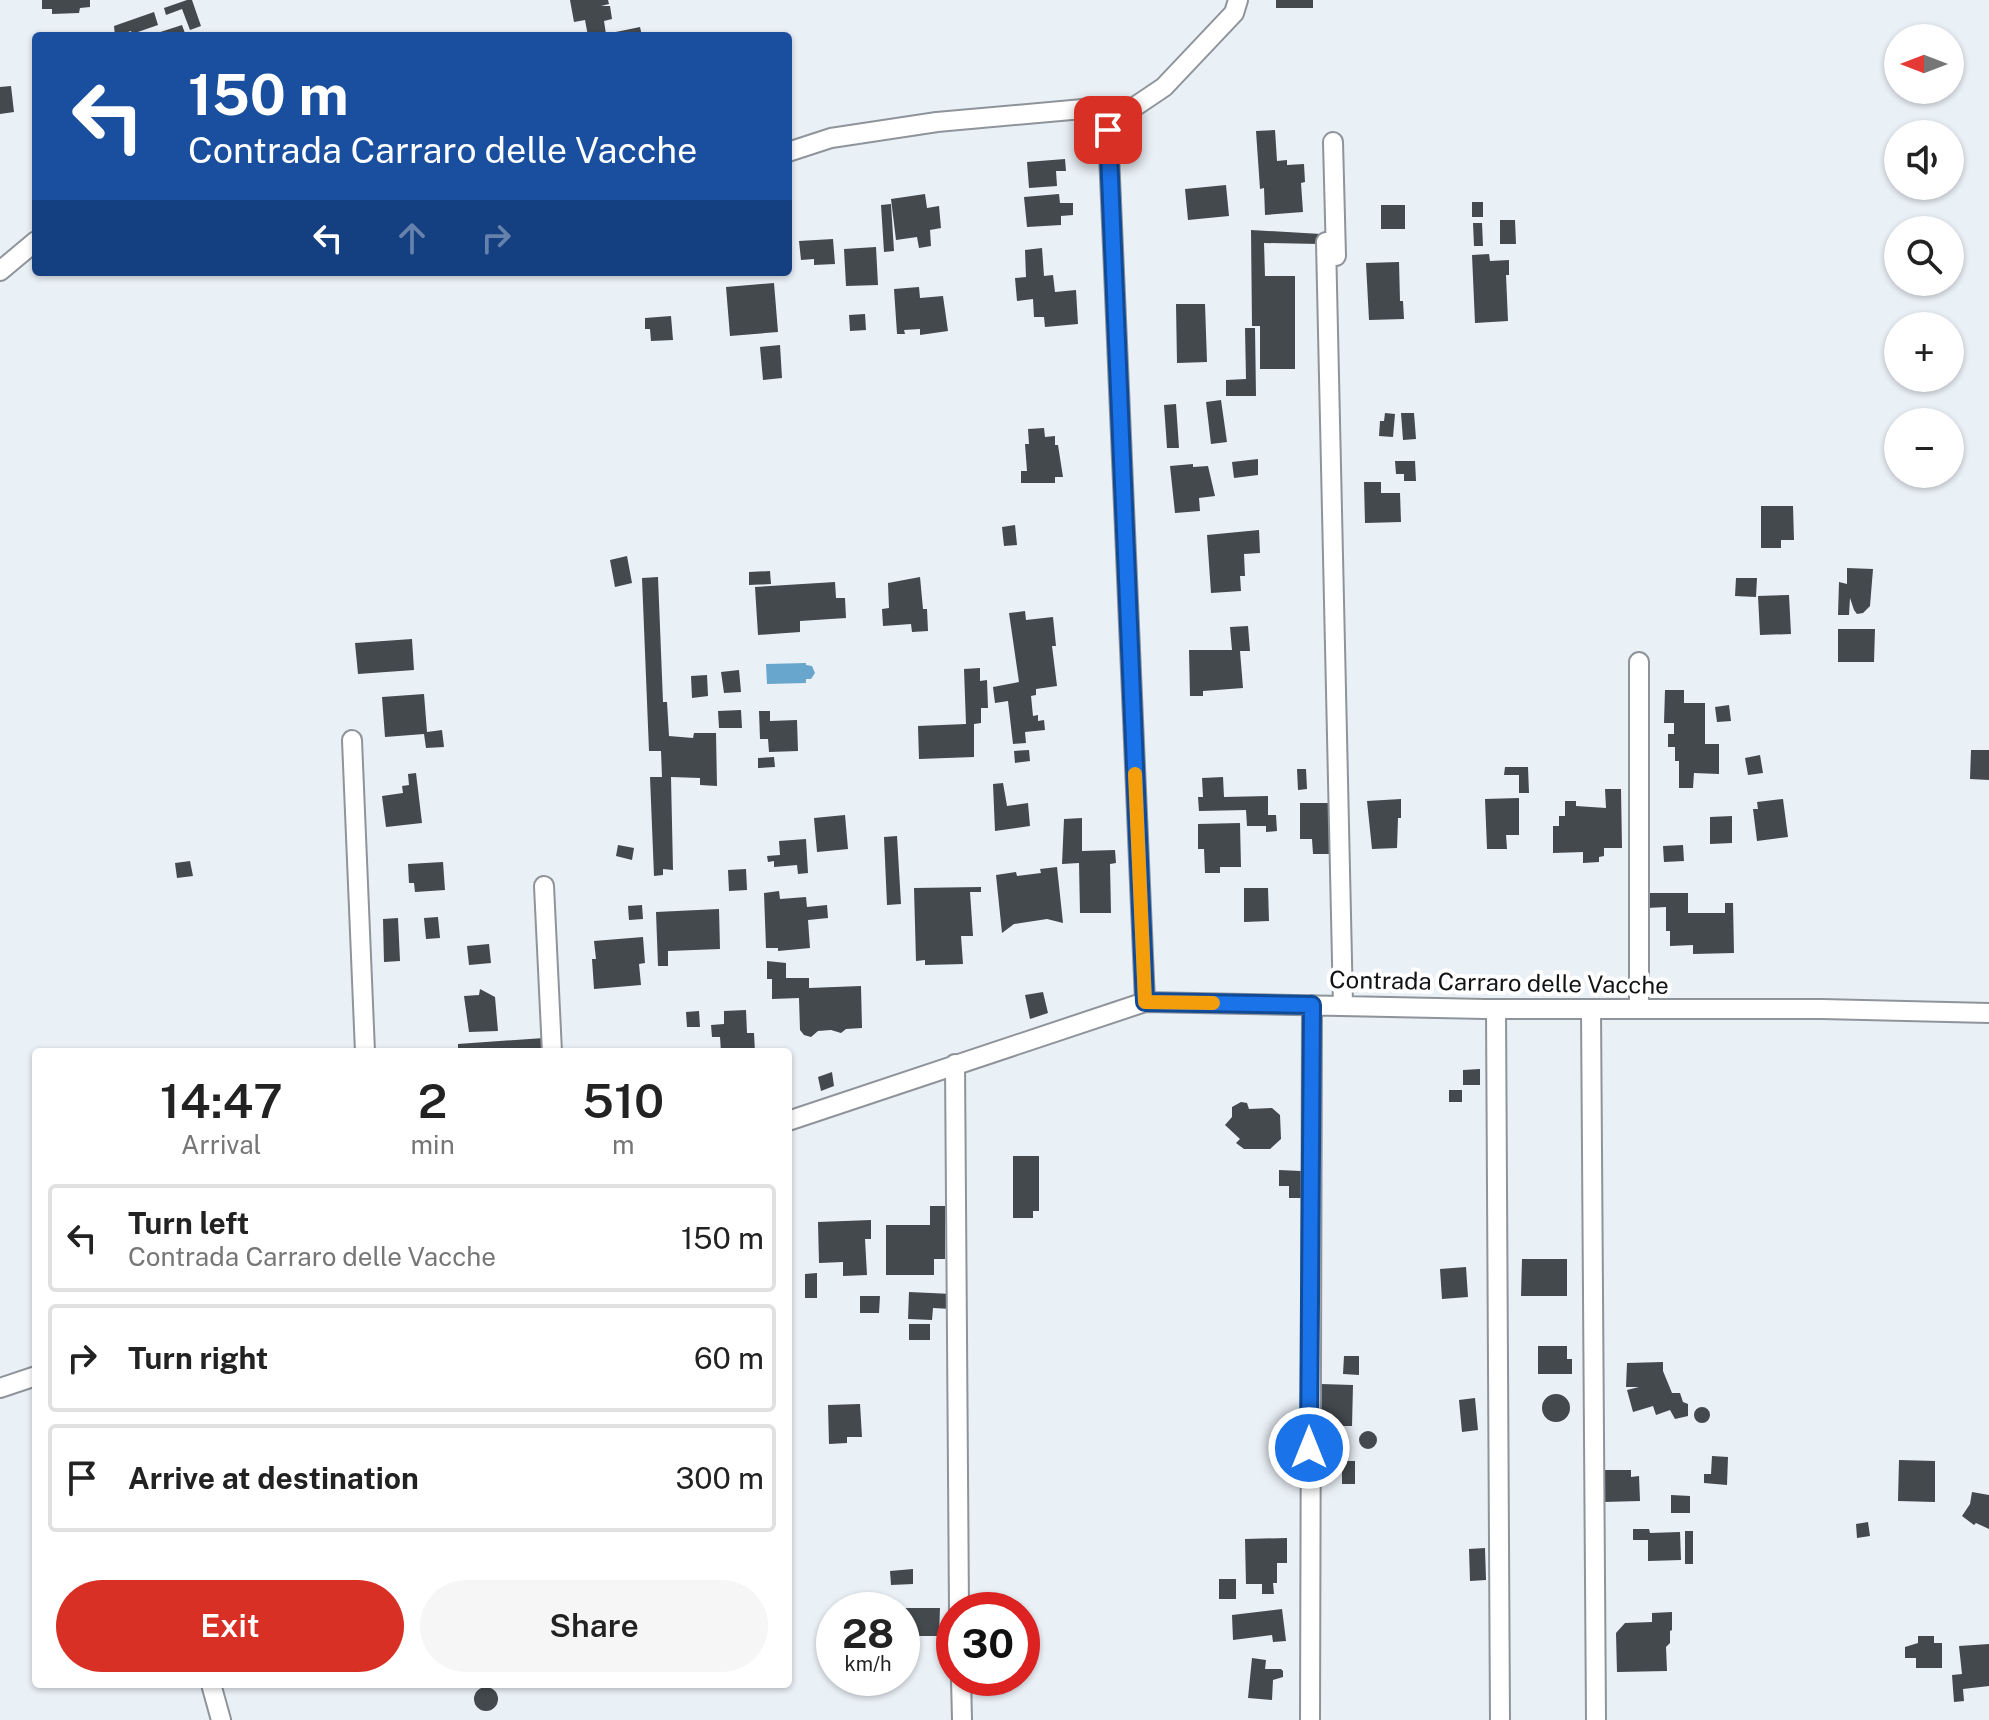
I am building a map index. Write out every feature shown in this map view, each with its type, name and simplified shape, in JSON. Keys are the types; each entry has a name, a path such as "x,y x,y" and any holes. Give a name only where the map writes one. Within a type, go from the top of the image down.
{"street":[{"path":"1145,1002 1108,130 1121,116 1164,87 1234,13 1238,0"},
{"path":"792,151 831,138 937,122 1094,108 1121,116"},
{"path":"1328,328 1338,307 1333,142"},
{"path":"1326,242 1343,1005"},
{"path":"0,271 32,244"},
{"path":"1639,662 1639,1009"},
{"path":"352,740 365,1048"},
{"path":"544,886 552,1048"},
{"name":"Contrada Carraro delle Vacche","path":"792,1120 1145,1002 1496,1009 1822,1009 1989,1013"},
{"path":"1310,1720 1312,1005"},
{"path":"1496,1009 1500,1720"},
{"path":"1591,1009 1596,1720"},
{"path":"955,1064 959,1592"},
{"path":"0,1388 32,1377"},
{"path":"212,1688 221,1720"},
{"path":"961,1696 962,1720"}],"water":[{"path":"806,663 812,666 815,673 811,679 806,679 806,683 767,684 766,664"}],"building":[{"path":"42,0 90,0 90,7 80,8 79,13 52,14 52,9 42,9"},
{"path":"192,0 201,26 190,30 182,9 166,15 164,8"},
{"path":"570,0 608,0 609,4 601,6 610,6 612,19 604,21 606,32 587,32 585,20 574,22"},
{"path":"1276,0 1313,0 1313,8 1276,8"},
{"path":"154,12 158,25 138,32 115,32 114,26"},
{"path":"182,25 185,32 160,32"},
{"path":"640,27 641,32 616,32"},
{"path":"11,86 14,112 0,114 0,87"},
{"path":"1275,130 1277,161 1287,160 1287,165 1304,164 1305,182 1301,183 1303,212 1265,215 1256,131"},
{"path":"1065,159 1066,171 1056,171 1057,186 1029,188 1027,162"},
{"path":"1226,185 1229,216 1188,220 1185,189"},
{"path":"925,194 927,208 939,206 941,228 930,230 931,246 919,248 917,237 896,240 891,199"},
{"path":"1059,194 1060,203 1073,203 1073,215 1061,216 1061,225 1027,227 1024,197"},
{"path":"1472,202 1483,202 1483,217 1472,217"},
{"path":"891,204 894,251 884,252 881,205"},
{"path":"1381,205 1405,205 1405,229 1381,229"},
{"path":"1500,220 1515,220 1516,244 1500,244"},
{"path":"1473,223 1482,223 1483,246 1474,246"},
{"path":"1251,230 1321,234 1320,244 1264,243 1265,276 1295,276 1295,369 1260,369 1260,326 1252,326"},
{"path":"833,239 835,264 814,265 814,259 801,260 799,241"},
{"path":"876,247 878,285 846,286 844,249"},
{"path":"1042,248 1044,276 1053,275 1055,292 1076,290 1078,324 1045,327 1044,317 1034,317 1033,299 1017,301 1015,278 1026,277 1025,250"},
{"path":"1489,254 1490,261 1509,260 1509,275 1506,275 1508,321 1475,323 1472,255"},
{"path":"1399,262 1400,301 1403,301 1404,319 1369,320 1366,263"},
{"path":"774,283 778,332 730,336 726,287"},
{"path":"919,287 920,298 943,296 948,331 920,335 920,329 904,330 905,334 897,334 894,289"},
{"path":"1176,304 1205,304 1207,362 1177,363"},
{"path":"865,314 866,330 850,331 849,315"},
{"path":"671,316 673,340 651,341 650,329 645,329 645,318"},
{"path":"1245,328 1255,328 1256,396 1226,396 1226,380 1246,379"},
{"path":"780,345 782,378 763,380 760,347"},
{"path":"1221,400 1227,442 1211,444 1206,402"},
{"path":"1176,404 1179,448 1167,448 1164,405"},
{"path":"1385,413 1395,414 1393,437 1379,436 1380,421 1384,421"},
{"path":"1401,413 1414,413 1416,439 1403,440"},
{"path":"1044,428 1045,437 1055,436 1063,477 1055,477 1055,483 1021,483 1021,471 1027,471 1025,444 1029,444 1028,429"},
{"path":"1258,459 1258,475 1234,478 1232,462"},
{"path":"1395,461 1415,461 1416,481 1404,481 1404,474 1396,474"},
{"path":"1193,464 1193,467 1208,466 1215,496 1199,498 1200,511 1175,513 1170,466"},
{"path":"1364,482 1381,482 1381,493 1400,493 1401,522 1365,523"},
{"path":"1761,506 1793,506 1794,540 1781,540 1781,548 1761,548"},
{"path":"1015,525 1017,545 1004,546 1002,527"},
{"path":"1259,530 1260,553 1244,554 1245,576 1240,576 1241,591 1211,593 1207,535"},
{"path":"627,556 632,583 615,587 610,560"},
{"path":"1847,568 1873,569 1870,606 1857,614 1850,598 1849,615 1838,615 1839,582 1847,584"},
{"path":"770,571 771,584 749,585 749,572"},
{"path":"658,577 663,702 667,702 669,736 693,738 694,733 716,733 717,786 700,785 700,778 671,777 673,870 663,869 663,875 654,876 650,777 662,777 661,751 649,751 642,578"},
{"path":"920,577 928,631 912,632 911,624 883,626 882,609 889,608 888,583"},
{"path":"1736,578 1757,578 1756,597 1735,596"},
{"path":"835,582 836,598 845,598 846,618 800,621 800,632 758,635 755,587"},
{"path":"1789,595 1791,634 1760,635 1758,596"},
{"path":"1025,611 1026,620 1053,617 1056,646 1052,646 1057,686 1036,689 1036,695 1031,696 1033,716 1038,715 1038,721 1044,720 1045,730 1025,732 1026,743 1013,744 1008,701 995,703 993,687 1019,682 1009,613"},
{"path":"1248,626 1250,651 1240,651 1243,688 1203,691 1203,696 1190,696 1189,650 1232,650 1230,627"},
{"path":"1838,629 1875,629 1874,662 1838,662"},
{"path":"412,639 414,670 358,674 355,643"},
{"path":"980,668 980,681 987,680 988,708 981,708 981,723 974,724 974,757 919,759 918,726 966,724 964,669"},
{"path":"739,670 741,692 724,693 721,672"},
{"path":"707,675 708,696 692,698 691,676"},
{"path":"1665,690 1684,690 1684,703 1705,703 1705,744 1719,744 1719,774 1694,773 1693,788 1679,788 1679,761 1675,761 1675,747 1668,747 1668,734 1674,734 1674,723 1664,723"},
{"path":"424,694 427,732 442,730 444,747 426,748 424,734 385,737 382,697"},
{"path":"1729,705 1731,721 1717,722 1715,707"},
{"path":"741,710 742,728 719,728 718,711"},
{"path":"759,711 770,711 770,721 797,720 798,751 769,752 768,739 760,739"},
{"path":"1029,750 1030,761 1015,763 1014,751"},
{"path":"1971,750 1989,750 1989,780 1970,779"},
{"path":"1760,755 1763,773 1748,775 1745,758"},
{"path":"774,757 775,767 758,768 758,758"},
{"path":"1505,767 1528,767 1529,793 1519,793 1519,775 1504,775"},
{"path":"1297,769 1306,769 1307,789 1298,790"},
{"path":"416,773 422,823 386,827 382,796 403,793 402,786 409,785 408,774"},
{"path":"1223,777 1224,797 1268,796 1268,815 1276,815 1277,831 1266,832 1266,826 1247,826 1246,810 1199,811 1198,797 1203,797 1202,778"},
{"path":"1003,783 1007,806 1028,803 1030,826 995,831 993,784"},
{"path":"1605,789 1621,789 1622,848 1604,848 1604,856 1599,857 1599,862 1583,863 1583,852 1553,853 1553,826 1559,826 1559,816 1565,816 1565,801 1576,801 1576,806 1606,808"},
{"path":"1519,798 1519,835 1506,835 1507,849 1487,849 1485,799"},
{"path":"1401,799 1397,848 1372,849 1367,801"},
{"path":"1783,799 1788,837 1757,841 1753,809 1758,809 1757,802"},
{"path":"1300,803 1330,803 1330,854 1313,854 1312,839 1300,839"},
{"path":"845,815 848,849 817,852 814,818"},
{"path":"1732,816 1732,843 1710,844 1710,817"},
{"path":"1082,818 1082,851 1115,850 1116,863 1110,864 1111,913 1080,913 1079,863 1062,864 1064,819"},
{"path":"1240,823 1241,867 1220,867 1220,873 1205,873 1204,849 1198,849 1198,824"},
{"path":"897,836 901,904 887,905 884,837"},
{"path":"806,839 808,873 798,874 797,865 774,867 774,861 768,862 767,856 780,855 779,841"},
{"path":"618,845 634,848 632,860 616,856"},
{"path":"1683,845 1684,861 1664,862 1663,846"},
{"path":"190,861 193,876 177,878 175,863"},
{"path":"443,862 445,890 415,892 414,883 409,883 408,864"},
{"path":"1057,867 1063,923 1047,919 1014,924 1002,933 996,875 1041,873 1040,869"},
{"path":"746,869 747,890 729,891 728,870"},
{"path":"981,887 981,892 970,892 973,936 961,936 963,964 925,965 925,960 916,961 914,888"},
{"path":"1244,888 1268,888 1269,921 1244,922"},
{"path":"779,891 780,899 806,897 807,907 827,905 828,918 808,920 810,948 778,951 778,948 766,948 764,893"},
{"path":"1646,893 1688,893 1688,913 1725,913 1725,903 1733,903 1734,953 1693,954 1693,945 1670,946 1670,931 1666,931 1666,907 1647,908"},
{"path":"642,905 643,919 629,920 628,906"},
{"path":"719,909 720,949 668,951 668,966 658,966 656,912"},
{"path":"438,917 440,938 426,939 424,918"},
{"path":"398,918 400,961 384,962 383,919"},
{"path":"643,937 645,963 639,964 641,985 594,989 594,941"},
{"path":"489,944 491,963 469,965 467,946"},
{"path":"767,961 786,963 786,978 809,978 809,988 861,986 862,1028 846,1029 841,1033 818,1031 811,1037 804,1035 800,1030 799,998 772,999 772,979 767,979"},
{"path":"480,989 495,997 498,1031 469,1032 464,996 479,995"},
{"path":"1043,992 1048,1013 1030,1019 1025,995"},
{"path":"746,1010 747,1033 754,1033 755,1048 721,1048 720,1037 712,1037 711,1025 724,1024 724,1011"},
{"path":"699,1011 700,1027 687,1027 686,1012"},
{"path":"544,1038 544,1048 458,1048 458,1044"},
{"path":"1480,1069 1480,1085 1463,1085 1463,1070"},
{"path":"832,1072 834,1086 821,1091 818,1077"},
{"path":"1449,1090 1462,1090 1462,1102 1449,1102"},
{"path":"1241,1102 1247,1103 1249,1109 1272,1108 1280,1115 1281,1139 1270,1149 1244,1149 1236,1143 1240,1139 1225,1125 1232,1117 1232,1107"},
{"path":"1013,1156 1039,1156 1039,1211 1033,1211 1033,1218 1013,1218"},
{"path":"1279,1170 1301,1171 1301,1198 1289,1198 1289,1186 1279,1186"},
{"path":"930,1206 945,1206 945,1259 934,1259 934,1275 886,1275 886,1225 930,1225"},
{"path":"871,1220 871,1239 865,1239 867,1275 843,1276 843,1262 819,1263 818,1222"},
{"path":"1522,1259 1567,1259 1567,1296 1521,1296"},
{"path":"1466,1267 1468,1297 1442,1299 1440,1269"},
{"path":"817,1273 817,1298 805,1298 805,1274"},
{"path":"909,1292 952,1294 952,1309 933,1308 932,1320 908,1319"},
{"path":"860,1296 880,1296 879,1313 860,1313"},
{"path":"909,1324 930,1324 930,1340 909,1340"},
{"path":"1538,1346 1567,1346 1567,1359 1572,1359 1572,1374 1538,1374"},
{"path":"1344,1356 1359,1356 1359,1375 1343,1374"},
{"path":"1663,1362 1663,1371 1672,1393 1680,1393 1683,1402 1688,1404 1688,1416 1675,1419 1670,1410 1656,1415 1653,1406 1633,1412 1627,1390 1639,1387 1626,1387 1627,1363"},
{"path":"1321,1384 1353,1385 1352,1426 1335,1426 1335,1446 1320,1445"},
{"path":"1556,1394 1566,1398 1570,1408 1566,1418 1556,1422 1546,1418 1542,1408 1546,1398"},
{"path":"1475,1398 1478,1430 1462,1432 1459,1400"},
{"path":"860,1404 862,1437 847,1437 847,1443 829,1444 828,1405"},
{"path":"1702,1407 1710,1415 1702,1423 1694,1415"},
{"path":"1368,1431 1377,1440 1368,1449 1359,1440"},
{"path":"1712,1456 1728,1457 1727,1485 1704,1483 1704,1474 1711,1474"},
{"path":"1899,1460 1935,1461 1935,1502 1898,1501"},
{"path":"1342,1461 1355,1461 1355,1484 1342,1484"},
{"path":"1602,1470 1631,1470 1631,1477 1639,1476 1640,1501 1603,1502"},
{"path":"1972,1492 1989,1495 1989,1529 1976,1523 1974,1525 1962,1516 1970,1504"},
{"path":"1671,1495 1690,1496 1690,1513 1671,1513"},
{"path":"1868,1522 1870,1536 1857,1538 1856,1524"},
{"path":"1633,1529 1649,1529 1650,1533 1680,1532 1681,1560 1648,1561 1648,1540 1633,1540"},
{"path":"1685,1531 1693,1531 1693,1564 1685,1564"},
{"path":"1287,1538 1287,1563 1277,1563 1274,1594 1262,1594 1262,1584 1246,1584 1245,1539"},
{"path":"1485,1548 1486,1580 1470,1581 1469,1549"},
{"path":"913,1569 913,1584 891,1585 890,1571"},
{"path":"1219,1579 1236,1579 1236,1599 1219,1599"},
{"path":"920,1608 936,1608 936,1636 920,1636"},
{"path":"1282,1609 1286,1641 1273,1642 1272,1635 1233,1640 1232,1615"},
{"path":"1672,1612 1670,1643 1666,1647 1667,1671 1617,1672 1616,1633 1625,1623 1652,1622 1652,1613"},
{"path":"1918,1636 1934,1636 1934,1643 1942,1643 1942,1668 1916,1668 1916,1658 1905,1658 1905,1647 1918,1643"},
{"path":"1989,1644 1989,1686 1963,1689 1964,1701 1954,1702 1952,1675 1962,1674 1959,1646"},
{"path":"1252,1658 1266,1660 1265,1669 1283,1671 1283,1677 1273,1680 1272,1700 1248,1698"},
{"path":"482,1688 490,1688 497,1695 497,1703 490,1710 482,1710 475,1703 475,1695"}],"slow traffic":[{"path":"1135,774 1145,1002 1213,1003"}],"route":[{"path":"1108,130 1145,1002 1312,1005 1309,1448"}]}
